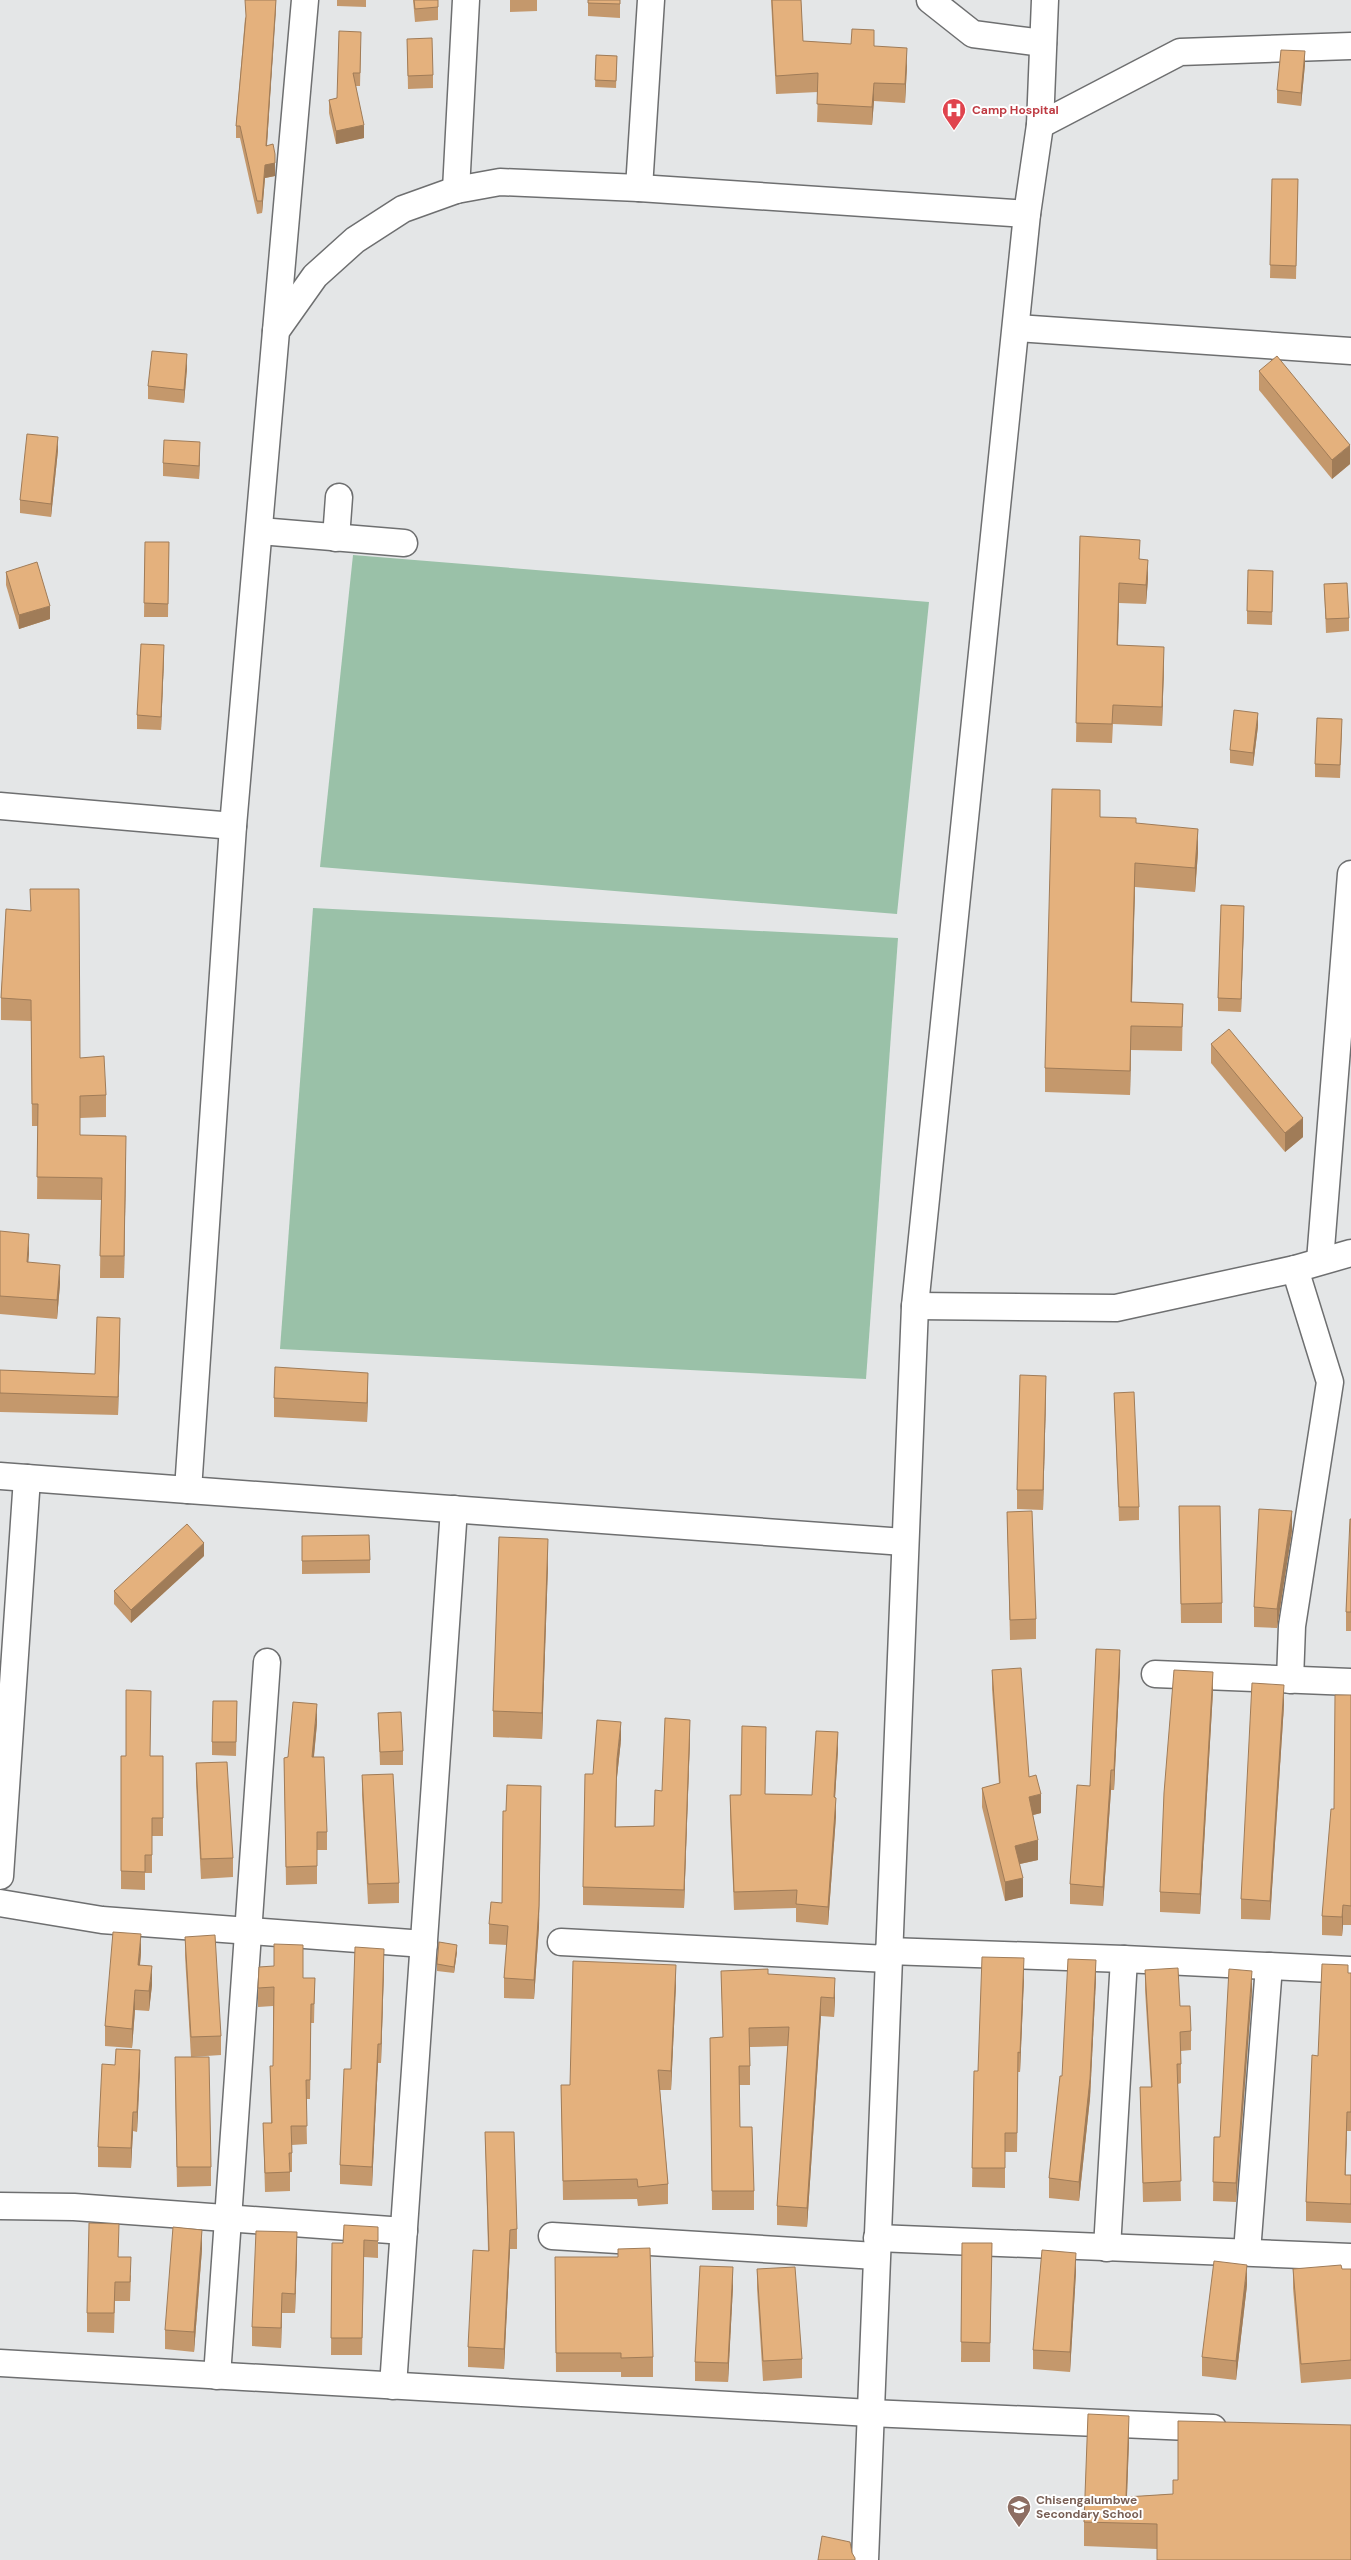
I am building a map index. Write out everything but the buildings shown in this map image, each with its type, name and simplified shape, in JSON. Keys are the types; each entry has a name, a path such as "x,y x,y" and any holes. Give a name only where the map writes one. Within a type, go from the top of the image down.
{"lane":[{"path":"188,1490 233,826 305,0"},
{"path":"456,190 466,0"},
{"path":"639,188 651,0"},
{"path":"930,0 974,34 1043,43"},
{"path":"864,2560 915,1306 1017,328 1027,214 1040,125 1045,0"},
{"path":"1040,125 1180,52 1351,46"},
{"path":"276,331 315,276 355,240 403,208 456,190 500,182 639,188 1027,214"},
{"path":"1017,328 1351,351"},
{"path":"336,538 339,497"},
{"path":"260,531 404,543"},
{"path":"0,806 233,826"},
{"path":"1320,1261 1346,1012 1351,874"},
{"path":"915,1306 1116,1308 1295,1269 1351,1253"},
{"path":"1290,1680 1292,1626 1330,1382 1295,1269"},
{"path":"0,1476 904,1542"},
{"path":"0,1876 27,1478"},
{"path":"393,2386 454,1510"},
{"path":"218,2376 266,1662"},
{"path":"1155,1674 1351,1682"},
{"path":"0,1903 102,1920 424,1944"},
{"path":"561,1942 888,1955 1124,1959 1351,1970"},
{"path":"1106,2248 1124,1959"},
{"path":"1247,2252 1269,1966"},
{"path":"0,2206 74,2207 404,2232"},
{"path":"552,2236 876,2247 1106,2248 1351,2257"},
{"path":"0,2363 870,2413 1233,2429"}],"green space":[{"path":"353,555 929,602 897,914 320,867"},
{"path":"313,908 898,938 866,1379 280,1349"}],"place":[{"name":"Camp Hospital","path":"954,131"},
{"name":"Chisengalumbwe Secondary School","path":"1019,2528"}]}
